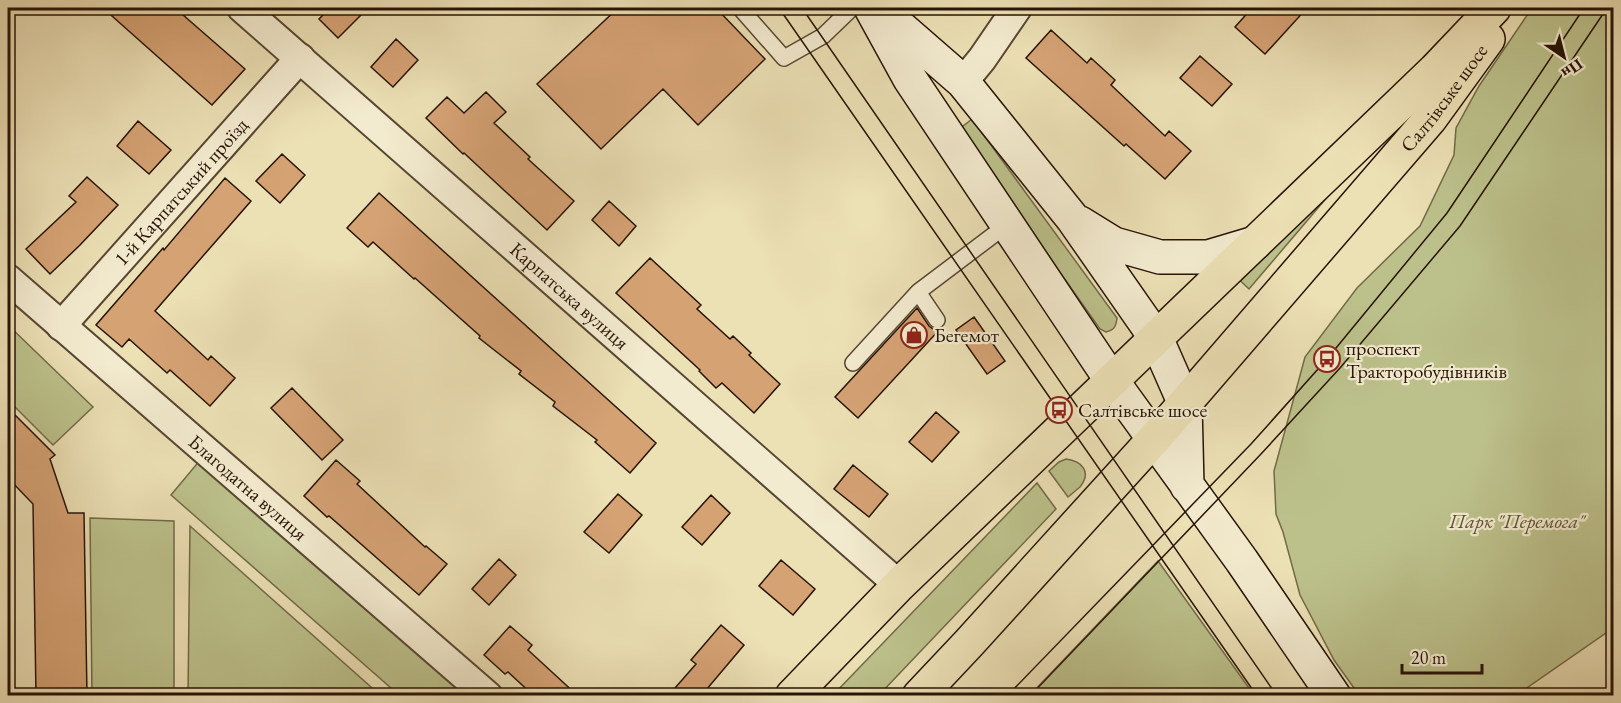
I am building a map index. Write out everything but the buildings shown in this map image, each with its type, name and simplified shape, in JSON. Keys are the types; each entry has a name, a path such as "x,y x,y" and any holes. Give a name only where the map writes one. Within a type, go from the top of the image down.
{"main road":[{"path":"870,8 910,79 952,144 1112,381 1242,561 1334,696"},
{"path":"878,8 963,81 1073,219 1156,338 1185,404 1187,486"},
{"name":"Салтівське шосе","path":"792,696 899,585 1435,70 1494,8"},
{"name":"Салтівське шосе","path":"919,696 1185,404 1430,119 1509,8"},
{"path":"1073,219 1114,244 1160,257 1208,257 1255,243"}],"street":[{"name":"Карпатська вулиця","path":"243,8 899,585"},
{"path":"963,81 982,59 1017,8"},
{"name":"1-й Карпатський проїзд","path":"61,326 300,58"},
{"name":"Благодатна вулиця","path":"8,279 488,696"}],"lane":[{"path":"740,8 784,58 823,36 852,8"},
{"path":"853,363 918,292 1008,224"},
{"path":"918,292 937,320"}],"green space":[{"name":"Парк \"Перемога\"","path":"1532,8 1613,8 1613,628 1521,692 1522,695 1359,695 1334,660 1300,595 1276,514 1274,471 1305,357 1357,288 1420,226 1454,155 1456,128 1479,86"},
{"path":"972,119 1117,318 1113,329 1106,332 1100,329 962,127"},
{"path":"1319,185 1329,195 1249,289 1230,271"},
{"path":"8,325 93,407 53,445 8,400"},
{"path":"201,459 476,695 399,695 171,495"},
{"path":"1066,459 1077,462 1085,472 1084,482 1068,497 1049,471"},
{"path":"1037,483 1056,509 879,695 833,695"},
{"path":"90,518 174,521 174,695 92,695"},
{"path":"190,526 380,695 188,695"},
{"path":"1158,561 1254,695 1030,695"}],"tram line":[{"path":"779,8 1257,696"},
{"path":"802,8 1277,696"},
{"path":"1007,696 1251,444 1327,359 1447,213 1584,8"},
{"path":"1030,696 1340,368 1460,226 1607,8"}],"place":[{"name":"Бегемот","path":"914,335"},
{"name":"проспект Тракторобудівників","path":"1327,359"},
{"name":"Салтівське шосе","path":"1059,410"}]}
